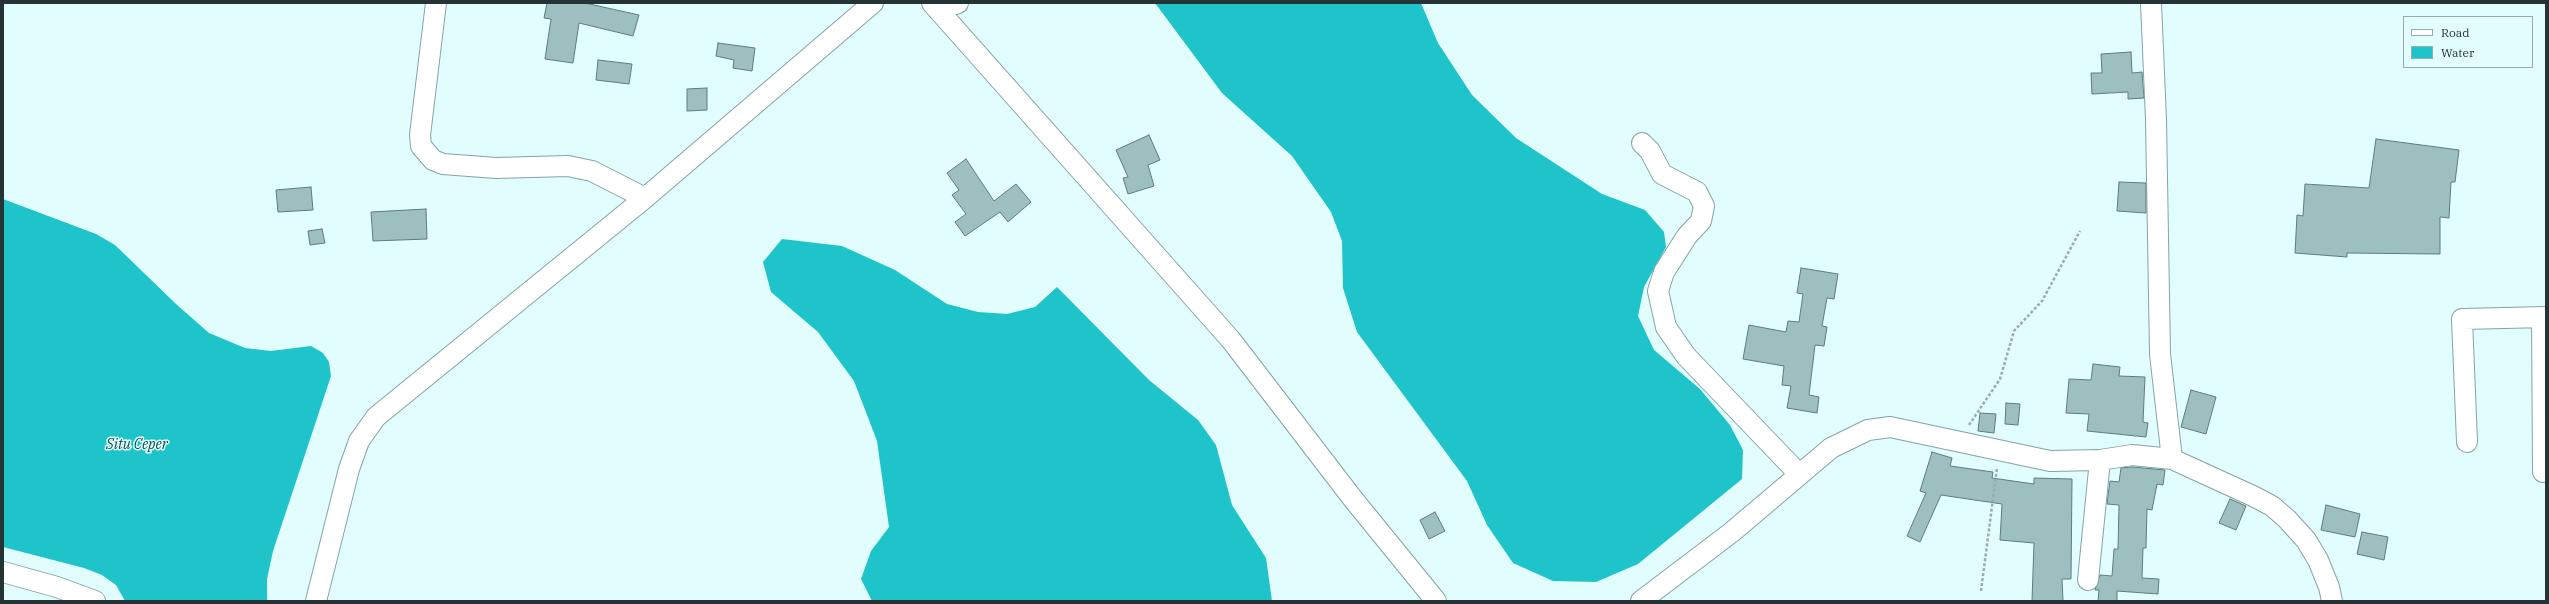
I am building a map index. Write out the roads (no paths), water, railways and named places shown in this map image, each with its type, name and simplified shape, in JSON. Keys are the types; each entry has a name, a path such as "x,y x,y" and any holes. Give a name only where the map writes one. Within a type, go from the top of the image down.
{"street":[{"path":"436,3 420,135 421,146 433,160 443,164 466,166 568,166 580,168 602,175 645,198"},
{"path":"316,601 349,469 359,442 376,417 645,198 873,3"},
{"path":"935,7 958,3"},
{"path":"2151,3 2156,120 2160,354 2172,459"},
{"path":"935,7 1230,340 1353,499 1436,601"},
{"path":"1642,143 1650,151 1662,174 1697,192 1704,206 1701,221 1687,236 1664,272 1658,291 1666,327 1686,356 1799,474"},
{"path":"2466,442 2462,319 2544,317 2543,472"},
{"path":"1641,601 1732,532 1831,448 1868,430 1890,427 1959,440 1999,451 2050,461 2100,460 2132,455 2172,459 2259,499 2272,506 2287,519 2306,540 2318,560 2329,586 2332,601"},
{"path":"2088,580 2100,460"},
{"path":"3,572 57,587 96,601"}],"water":[{"path":"1155,3 1421,3 1438,43 1472,95 1516,138 1602,194 1645,210 1664,232 1666,247 1644,287 1638,316 1654,350 1700,389 1730,425 1743,450 1742,479 1638,564 1596,582 1553,581 1513,563 1487,525 1467,481 1357,332 1343,288 1342,241 1331,212 1292,156 1222,93"},
{"name":"Situ Ceper","path":"3,199 96,234 115,245 176,304 209,333 245,348 271,351 311,346 323,353 329,362 331,376 273,551 267,579 267,601 125,601 116,585 102,575 84,568 3,547"},
{"path":"782,239 842,246 895,270 947,304 978,312 1007,314 1035,307 1057,287 1149,380 1198,420 1216,445 1232,505 1266,558 1272,601 872,601 861,579 871,551 889,527 877,441 854,381 818,332 771,292 763,262"}]}
